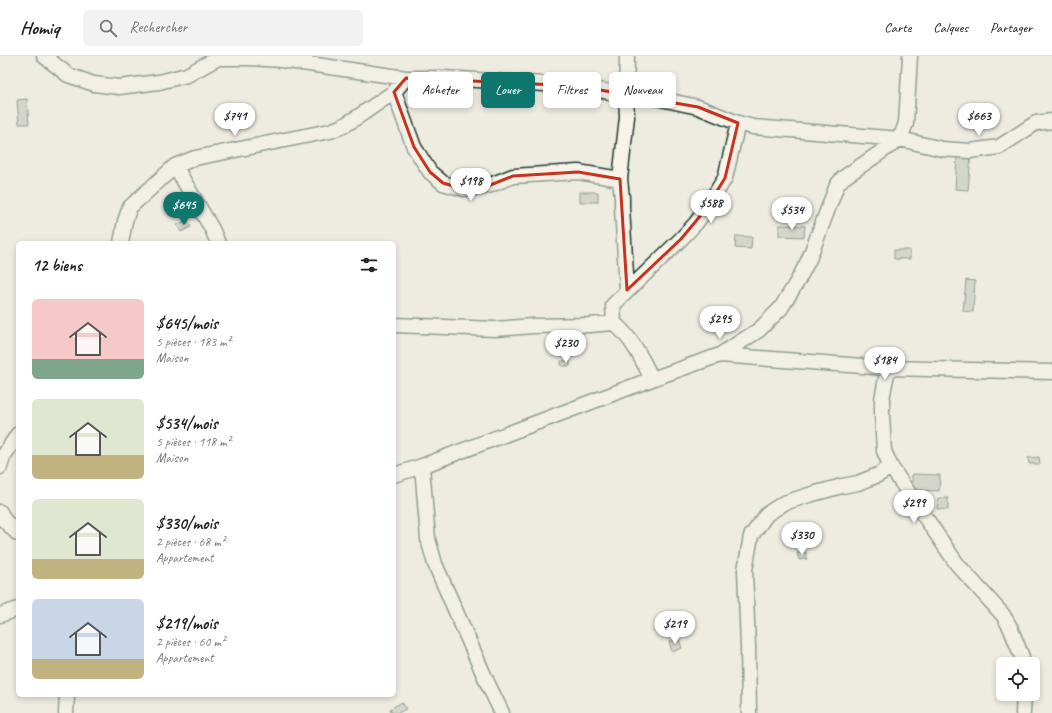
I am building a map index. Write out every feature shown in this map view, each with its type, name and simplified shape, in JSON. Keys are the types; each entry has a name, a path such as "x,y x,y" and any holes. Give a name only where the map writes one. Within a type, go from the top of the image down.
{"street":[{"path":"44,56 68,74 94,84 119,87 160,82 187,74 218,57 281,60 406,78 443,78 577,86 609,92"},
{"path":"627,56 627,72"},
{"path":"396,474 720,355 759,330 781,308 797,282 809,259 837,185 843,178 900,139 906,123 910,56"},
{"path":"121,241 124,221 130,207 175,166 196,158 330,131 343,126 394,92 406,78"},
{"path":"394,92 414,146 430,172 443,183 464,190 488,186 513,176 578,172 620,179"},
{"path":"676,102 698,107 738,123 753,127 900,139 942,149 970,151 999,147 1036,123 1052,121"},
{"path":"627,108 627,117 620,179 627,290"},
{"path":"589,325 613,305 696,223 725,178 738,123"},
{"path":"175,166 212,229 217,241"},
{"path":"613,305 614,322 622,329 636,348 652,379"},
{"path":"396,325 495,329 533,326 589,325 614,322"},
{"path":"720,355 888,368 1052,372"},
{"path":"888,368 882,399 882,414 884,451 890,467 957,564 1004,615 1022,657"},
{"path":"0,466 2,457 16,437"},
{"path":"422,466 428,539 435,564 502,713"},
{"path":"749,713 745,570 752,536 767,514 784,503 858,483 878,475 890,467"},
{"path":"0,512 4,520 16,532"},
{"path":"0,615 16,610"},
{"path":"66,713 67,697"},
{"path":"1023,713 1024,701"}],"highlighted area":[{"path":"406,78 577,86 698,107 738,123 725,178 706,209 681,239 627,290 620,179 578,172 513,176 488,186 464,189 443,183 430,172 414,147 394,92"}],"building":[{"path":"27,99 29,124 19,124 17,100"},
{"path":"957,155 971,156 968,190 955,189"},
{"path":"580,192 598,192 598,202 580,202"},
{"path":"187,220 191,227 181,232 177,225"},
{"path":"779,225 805,226 804,237 779,236"},
{"path":"736,236 752,237 751,249 735,248"},
{"path":"894,250 910,250 910,259 894,259"},
{"path":"966,280 975,281 973,312 963,311"},
{"path":"561,361 570,361 570,366 561,366"},
{"path":"1039,457 1040,464 1029,464 1028,458"},
{"path":"912,474 940,475 939,491 912,490"},
{"path":"938,498 948,498 948,510 937,509"},
{"path":"806,552 807,559 799,560 797,553"},
{"path":"679,639 682,648 672,652 669,642"},
{"path":"402,702 406,709 398,713 392,713 390,709"}]}
